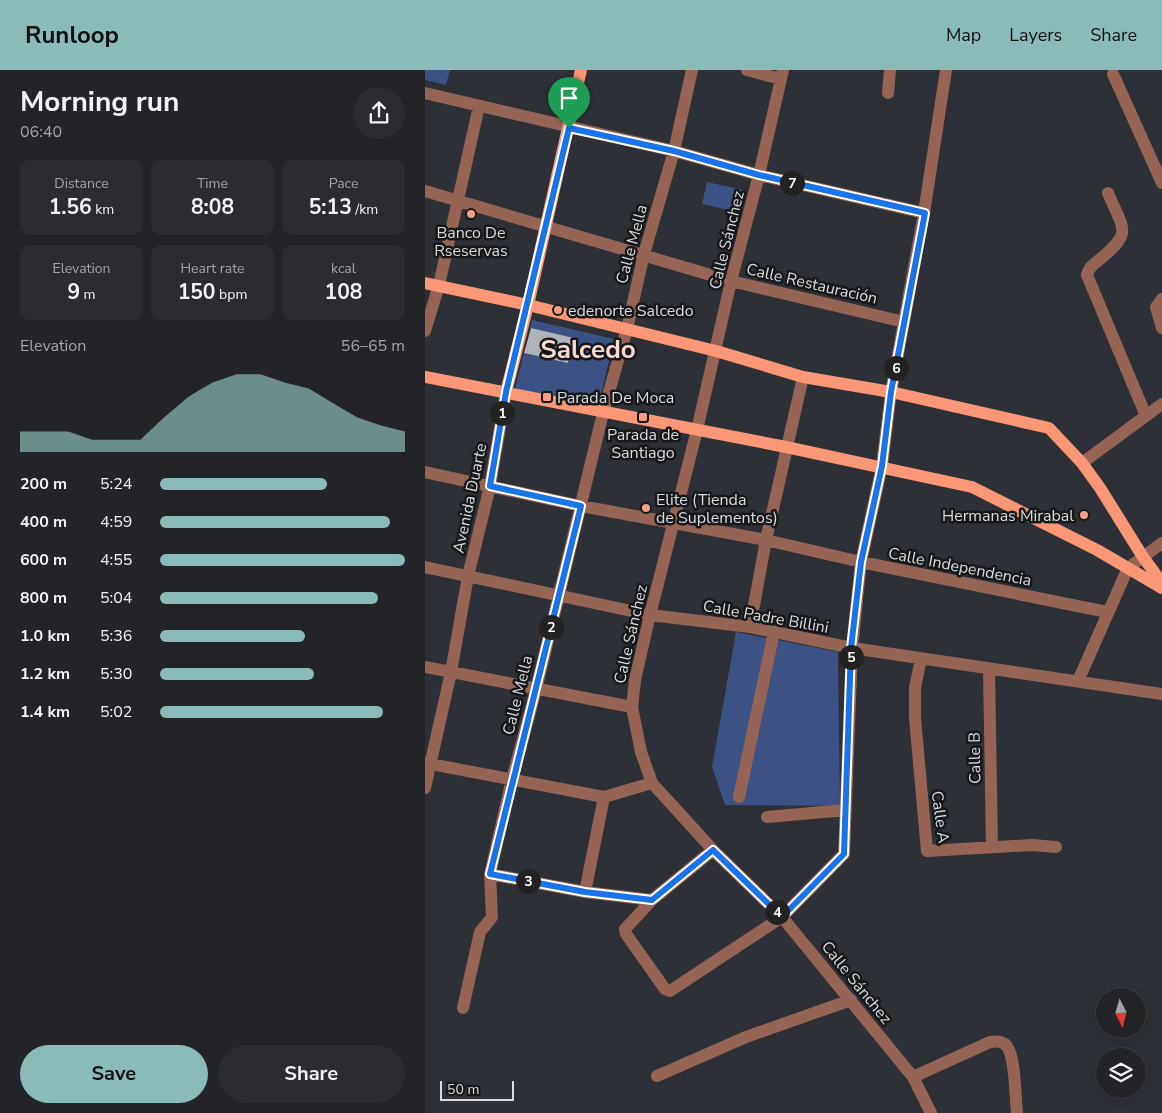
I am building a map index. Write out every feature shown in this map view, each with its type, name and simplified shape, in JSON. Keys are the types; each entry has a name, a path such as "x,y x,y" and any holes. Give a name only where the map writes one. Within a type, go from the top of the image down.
{"main road":[{"name":"Avenida Duarte","path":"506,392 528,305 581,70"},
{"path":"425,283 528,305 717,351 803,377 891,392 1049,428 1082,463 1100,488 1143,558 1162,583"},
{"path":"425,377 882,466 971,487 1097,550 1162,588"}],"street":[{"name":"Calle Mella","path":"463,1008 480,932 492,917 490,874 512,779 536,690 603,413 627,329 644,254 674,151 692,70"},
{"path":"747,70 782,74"},
{"path":"888,92 890,70"},
{"path":"713,850 652,900 625,929 626,934 667,991 782,917 841,859 844,849 846,810 851,648 861,562 882,466 891,392 925,213 946,70"},
{"name":"Calle Sánchez","path":"782,74 759,175 731,281 717,351 650,615 635,680 632,708 641,752 652,783 713,850 782,917 913,1077 931,1113"},
{"path":"1113,74 1162,182"},
{"path":"425,94 674,151 759,175 925,213"},
{"path":"425,331 439,285 479,106"},
{"name":"Calle Restauración","path":"425,191 545,228 644,254 731,281 904,322"},
{"path":"1108,193 1121,224 1123,235 1119,243 1089,267 1087,275 1146,416"},
{"path":"1162,299 1156,307 1162,328"},
{"path":"750,627 766,540 803,377"},
{"name":"Avenida Duarte","path":"425,788 428,764 451,672 468,576 490,486 506,392"},
{"path":"1082,463 1162,404"},
{"name":"Calle Independencia","path":"425,472 581,506 766,540 861,562 1107,612"},
{"path":"1078,681 1128,568 1162,544"},
{"name":"Calle Padre Billini","path":"425,567 650,615 750,627 851,648 1162,694"},
{"path":"739,797 774,632"},
{"name":"Calle A","path":"921,659 915,688 915,718 926,849 931,853 991,846 1056,846"},
{"path":"425,666 632,708"},
{"name":"Calle B","path":"989,668 991,846"},
{"path":"428,764 604,797 652,783"},
{"path":"585,892 604,797"},
{"path":"767,817 846,810"},
{"path":"490,874 585,892 652,900"},
{"path":"657,1076 746,1037 851,1000"},
{"path":"913,1077 990,1042 998,1041 1006,1045 1012,1055 1017,1113"}],"shaded area":[{"path":"425,70 450,70 446,85 425,80"},
{"path":"707,182 743,190 737,212 702,204"},
{"path":"532,320 614,339 598,408 515,389 524,353 568,363 574,338 530,328"},
{"path":"736,632 838,652 840,806 725,805 712,767"}],"building":[{"path":"531,328 574,338 568,363 524,353"}],"place":[{"name":"Banco De Rseservas","path":"471,214"},
{"name":"edenorte Salcedo","path":"558,310"},
{"name":"Parada De Moca","path":"547,397"},
{"name":"Parada de Santiago","path":"643,417"},
{"name":"Elite (Tienda de Suplementos)","path":"646,508"},
{"name":"Hermanas Mirabal","path":"1084,515"}],"district":[{"name":"Salcedo","path":"588,349"}],"route":[{"path":"569,128 674,151 759,175 925,213 891,392 882,466 861,562 851,648 844,854 782,917 713,850 652,900 585,892 490,874 581,506 490,486 506,392 569,128"}]}
